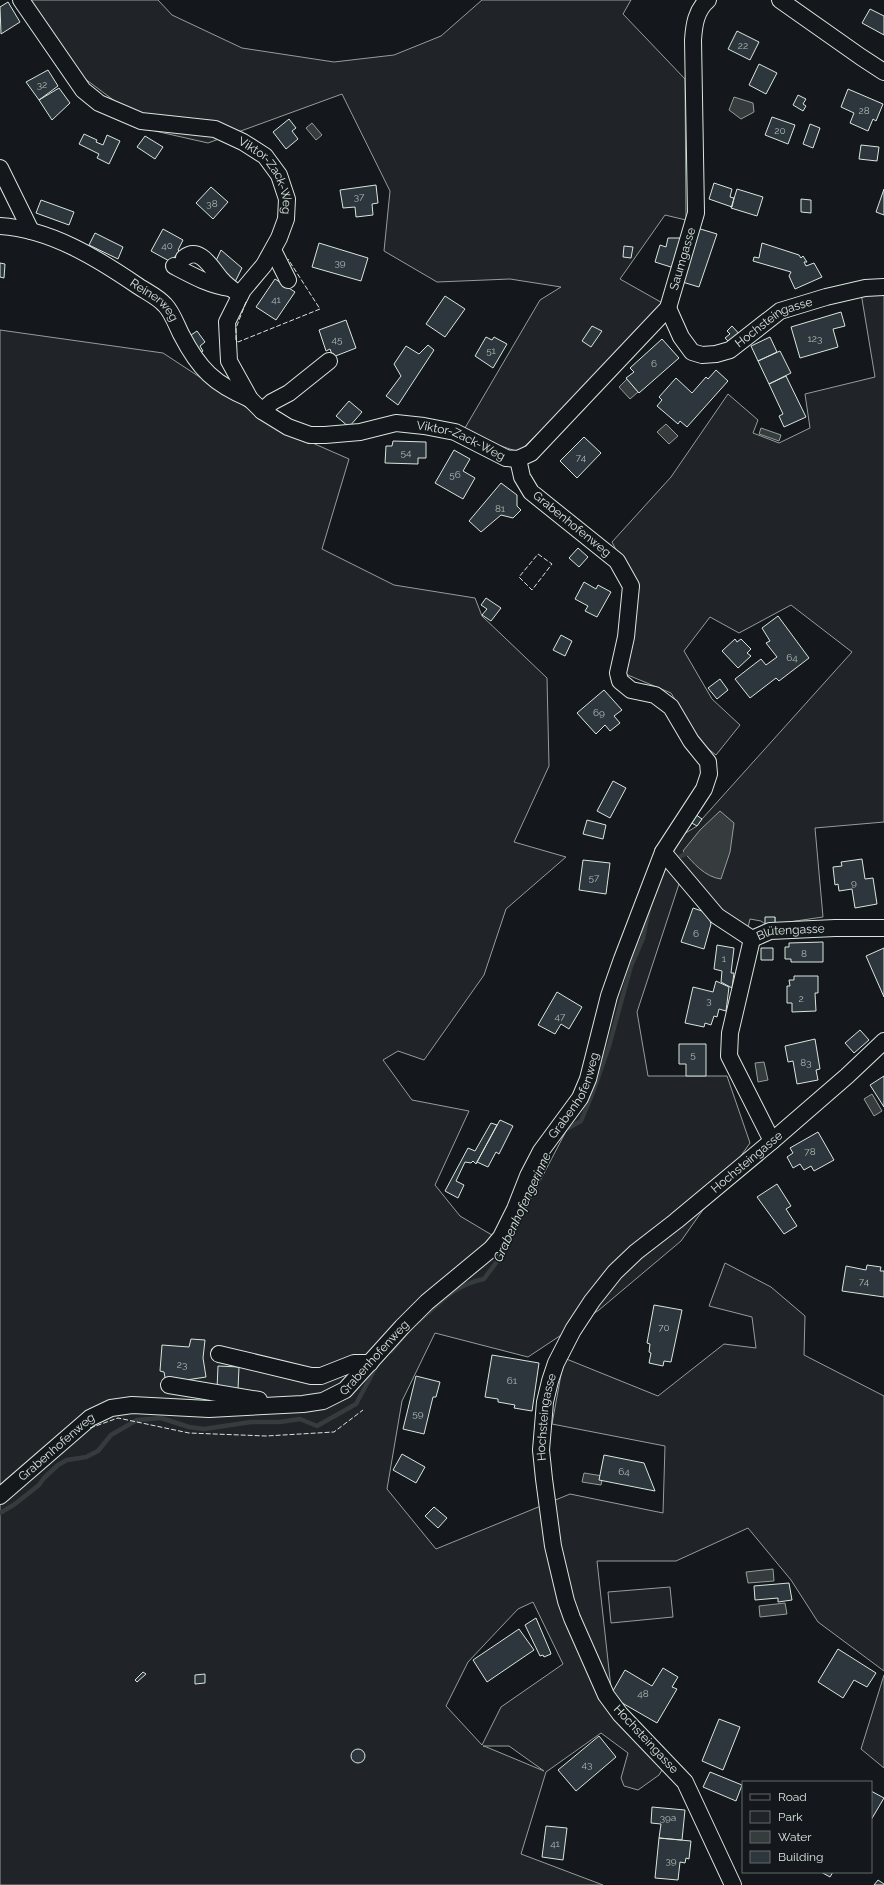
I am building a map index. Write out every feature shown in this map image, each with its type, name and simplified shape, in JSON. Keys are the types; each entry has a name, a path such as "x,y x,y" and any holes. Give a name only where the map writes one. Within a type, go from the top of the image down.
{"street":[{"name":"Viktor-Zack-Weg","path":"21,0 83,90 99,103 140,121 215,129 243,142 265,156 279,175 287,199 286,219 273,250 264,265 235,292 227,322 229,361 250,399 262,411 288,427 310,435 324,436 360,432 396,423 424,426 455,432 506,458 518,459"},
{"name":"Saumgasse","path":"518,459 531,453 668,308 696,213 693,122 693,40 695,22 702,5 708,0"},
{"path":"780,0 795,5 861,58 884,72"},
{"path":"0,168 31,231"},
{"name":"Reinerweg","path":"0,226 31,231 56,239 113,269 166,305 190,351 206,373 230,391 250,399"},
{"path":"273,250 288,280"},
{"path":"194,255 204,258 235,292 200,280 179,262 187,256 194,255"},
{"name":"Hochsteingasse","path":"668,308 681,337 692,352 702,355 716,354 730,350 780,311 826,297 865,288 884,287"},
{"path":"262,411 272,402 289,393 329,361"},
{"name":"Grabenhofenweg","path":"0,1496 90,1418 111,1408 132,1405 209,1409 272,1406 323,1401 345,1390 427,1302 491,1249 501,1237 515,1209 528,1176 541,1151 580,1098 588,1079 610,996 622,959 663,852 704,789 709,774 708,762 691,741 671,707 655,695 631,690 620,681 618,673 626,638 631,586 617,561 531,492 522,477 518,459"},
{"name":"Blütengasse","path":"663,852 717,916 752,939 770,932 836,928 884,928"},
{"path":"752,939 730,1033 729,1056 772,1141"},
{"name":"Hochsteingasse","path":"733,1885 685,1782 620,1714 606,1695 572,1618 566,1601 553,1546 544,1479 542,1436 545,1402 556,1363 573,1330 596,1295 615,1272 636,1252 676,1221 772,1141 847,1076 884,1040"},
{"path":"219,1354 311,1376 320,1376 354,1363 370,1363"},
{"path":"169,1385 257,1399 272,1406"}],"green space":[{"path":"19,0 158,0 172,15 242,48 334,62 394,55 441,36 482,0 631,0 623,14 685,79 686,220 665,215 620,279 666,305 519,452 462,433 540,300 561,287 510,279 437,282 384,251 390,191 342,94 208,143 155,131 45,49"},
{"path":"861,293 884,294 884,822 815,828 823,917 775,924 775,917 765,924 761,921 750,919 748,927 730,919 680,881 637,1012 648,1076 727,1076 750,1143 681,1241 599,1310 528,1357 435,1333 402,1401 387,1489 436,1549 570,1494 663,1513 665,1446 552,1424 564,1358 658,1396 724,1344 756,1348 752,1317 709,1306 725,1263 771,1287 805,1316 804,1355 884,1396 884,1671 818,1622 791,1580 748,1528 676,1561 597,1561 611,1688 646,1747 662,1770 659,1775 638,1790 624,1786 621,1778 628,1753 601,1733 546,1772 521,1854 603,1885 0,1885 0,330 163,353 276,427 349,459 322,549 394,585 475,598 482,616 547,678 549,766 514,842 566,857 506,909 484,975 424,1060 398,1051 383,1060 412,1100 469,1111 435,1185 460,1216 507,1244 587,1091 609,996 679,837 697,826 852,652 791,605 739,633 710,617 684,651 712,699 740,725 716,755 701,743 671,693 623,673 636,589 612,542 671,477 728,394 758,420 753,433 779,443 810,428 805,394 875,377","holes":["533,1602 563,1664 501,1707 482,1745 446,1706 468,1662 518,1609","484,1746 509,1746 544,1771"]},
{"path":"670,1587 673,1617 611,1623 608,1592"},
{"path":"884,1675 884,1768 861,1749"}],"water":[{"path":"734,97 753,103 754,112 741,119 729,110"},
{"path":"312,123 322,135 316,140 306,128"},
{"path":"627,379 638,392 630,399 619,387"},
{"path":"666,424 678,436 669,444 657,432"},
{"path":"761,428 781,435 779,441 759,434"},
{"path":"720,811 734,823 730,852 721,879 715,878 695,865 683,851 700,830"},
{"path":"764,1062 768,1080 758,1082 755,1063"},
{"path":"872,1094 882,1111 874,1116 864,1099"},
{"path":"584,1473 603,1476 601,1485 582,1482"},
{"path":"773,1569 774,1581 748,1583 746,1572"},
{"path":"785,1603 787,1614 760,1617 759,1606"}],"building":[{"path":"8,2 20,22 1,34 0,7"},
{"path":"870,9 884,16 884,35 862,23"},
{"path":"737,31 759,42 750,60 728,49"},
{"path":"759,64 777,73 766,94 749,85"},
{"path":"48,70 58,86 39,100 26,82"},
{"path":"59,88 70,103 52,120 39,100"},
{"path":"848,89 883,104 876,121 873,119 868,131 850,123 854,113 841,107"},
{"path":"798,95 806,99 803,104 806,106 803,111 793,105"},
{"path":"772,117 795,125 788,144 765,135"},
{"path":"289,119 296,128 292,131 298,139 286,149 273,132"},
{"path":"810,124 820,128 813,148 803,144"},
{"path":"84,134 97,140 96,142 103,145 107,135 120,141 109,164 97,158 99,154 79,144"},
{"path":"145,136 163,147 155,159 137,147"},
{"path":"861,145 879,147 877,161 859,159"},
{"path":"714,183 732,189 730,197 734,198 732,207 709,199"},
{"path":"376,185 378,203 372,204 373,215 356,217 355,207 343,208 340,190"},
{"path":"211,187 228,202 213,219 196,203"},
{"path":"737,189 763,197 757,216 731,208"},
{"path":"884,189 884,215 876,212"},
{"path":"801,199 811,200 811,213 801,212"},
{"path":"41,200 74,212 69,225 36,213"},
{"path":"697,228 717,234 699,287 679,281"},
{"path":"163,229 183,240 178,250 179,251 171,262 151,251"},
{"path":"95,233 123,247 118,259 89,245"},
{"path":"668,238 683,238 674,268 655,262 660,245 666,247"},
{"path":"319,243 368,258 361,281 312,267"},
{"path":"762,243 799,255 801,258 803,256 807,262 804,262 806,266 814,263 822,277 795,289 789,276 791,272 753,261 754,257 759,258"},
{"path":"624,246 633,247 631,258 623,257"},
{"path":"221,250 242,268 235,282 214,265"},
{"path":"0,263 5,264 4,278 0,277"},
{"path":"275,279 295,292 276,320 256,307"},
{"path":"445,296 465,309 445,337 426,324"},
{"path":"841,312 845,326 833,329 838,347 800,358 791,327"},
{"path":"346,320 356,348 333,357 330,349 326,351 319,330"},
{"path":"592,326 602,331 591,347 582,341"},
{"path":"732,326 742,337 733,346 725,338 730,334 727,331"},
{"path":"197,331 205,342 200,346 203,351 199,354 188,337"},
{"path":"486,337 492,340 494,337 507,344 493,368 475,356"},
{"path":"770,337 777,352 758,361 751,346"},
{"path":"662,339 679,358 639,393 626,378 634,372 630,368"},
{"path":"428,345 434,350 398,405 386,396 401,376 394,364 406,346 419,354"},
{"path":"780,351 791,373 769,384 758,361"},
{"path":"716,370 728,381 687,427 680,421 678,424 657,406 662,400 659,397 676,378 692,393 706,377 708,379"},
{"path":"786,376 806,417 784,427 779,416 783,414 769,384"},
{"path":"349,401 362,412 349,427 336,416"},
{"path":"584,437 601,453 577,478 560,461"},
{"path":"393,441 426,442 426,458 418,458 418,464 385,463 386,446 392,446"},
{"path":"454,450 470,459 463,471 475,478 463,499 435,483"},
{"path":"501,483 517,495 517,506 521,510 513,518 501,515 481,532 469,521"},
{"path":"578,548 588,557 579,567 569,558"},
{"path":"584,582 596,589 598,585 611,592 597,617 585,611 588,606 575,599"},
{"path":"486,598 501,608 491,621 482,615 487,609 481,605"},
{"path":"778,616 809,658 779,681 776,678 750,698 735,679 761,659 766,665 777,657 766,643 770,641 762,628"},
{"path":"561,635 572,641 565,656 553,650"},
{"path":"735,639 737,642 741,639 751,649 747,653 751,656 738,668 722,651"},
{"path":"720,679 728,690 717,699 708,688"},
{"path":"604,690 622,710 614,716 620,723 610,731 605,725 596,734 577,713"},
{"path":"613,781 626,788 610,818 597,811"},
{"path":"695,814 702,819 697,826 690,822"},
{"path":"587,820 606,825 603,839 583,834"},
{"path":"862,859 865,879 873,878 877,904 855,908 852,889 839,891 838,884 835,885 833,867 842,866 841,862"},
{"path":"583,860 610,863 606,894 579,890"},
{"path":"693,908 708,913 711,924 704,949 681,942"},
{"path":"765,917 775,917 775,924 765,924"},
{"path":"823,942 823,962 791,962 791,959 785,959 785,947 789,947 789,943"},
{"path":"717,945 734,948 731,973 734,973 732,988 721,982 722,971 714,969"},
{"path":"761,948 773,948 773,960 761,960"},
{"path":"884,948 884,997 866,956"},
{"path":"794,976 818,976 818,993 815,993 816,1011 792,1012 792,1003 787,1003 787,986 790,986 789,980 794,980"},
{"path":"716,981 729,987 726,1011 719,1009 717,1017 714,1016 711,1025 705,1023 704,1027 685,1023 693,987 713,992"},
{"path":"557,992 582,1007 569,1029 561,1024 555,1034 538,1025"},
{"path":"860,1030 869,1040 854,1053 845,1043"},
{"path":"815,1039 820,1069 816,1070 818,1080 797,1084 793,1061 788,1062 785,1046"},
{"path":"679,1044 706,1044 706,1076 686,1076 686,1064 679,1064"},
{"path":"884,1076 884,1107 870,1085"},
{"path":"500,1120 513,1126 499,1154 496,1152 488,1167 477,1162"},
{"path":"491,1123 497,1125 476,1164 473,1161 471,1163 465,1162 456,1181 464,1185 458,1198 445,1191 468,1148 475,1151"},
{"path":"818,1132 834,1160 814,1171 811,1166 804,1170 800,1164 793,1168 787,1157 793,1153 790,1148"},
{"path":"777,1184 791,1206 786,1209 797,1226 784,1234 757,1197"},
{"path":"867,1265 881,1267 880,1271 884,1271 884,1297 842,1291 846,1266 866,1270"},
{"path":"654,1305 682,1310 671,1362 664,1361 663,1366 649,1363 651,1353 649,1352 650,1344 647,1343"},
{"path":"191,1339 205,1340 203,1358 206,1377 166,1383 164,1372 160,1371 162,1345 189,1347"},
{"path":"492,1355 539,1363 532,1411 514,1408 515,1405 498,1402 498,1399 485,1397"},
{"path":"218,1366 239,1367 238,1389 217,1389"},
{"path":"416,1376 440,1382 436,1397 433,1397 424,1434 403,1429"},
{"path":"402,1454 425,1467 416,1483 393,1470"},
{"path":"604,1455 644,1463 655,1491 599,1480"},
{"path":"434,1507 447,1518 438,1528 425,1516"},
{"path":"789,1583 792,1600 778,1602 778,1598 755,1600 754,1586"},
{"path":"536,1618 551,1654 544,1657 543,1655 540,1656 525,1625"},
{"path":"519,1629 534,1650 487,1682 473,1660"},
{"path":"838,1649 876,1673 867,1687 854,1680 843,1698 818,1682"},
{"path":"663,1668 678,1677 672,1687 677,1689 657,1723 610,1696 625,1670 652,1686"},
{"path":"143,1672 146,1674 137,1682 135,1680"},
{"path":"205,1674 205,1683 195,1684 195,1675"},
{"path":"719,1719 740,1727 723,1770 702,1761"},
{"path":"599,1736 616,1757 576,1791 558,1770"},
{"path":"358,1749 363,1751 365,1756 363,1761 358,1763 353,1761 351,1756 353,1751"},
{"path":"710,1772 742,1785 736,1801 703,1787"},
{"path":"872,1792 884,1798 872,1818"},
{"path":"652,1807 685,1810 682,1840 659,1838 661,1824 651,1823"},
{"path":"546,1826 567,1828 563,1860 542,1857"},
{"path":"659,1838 691,1841 689,1859 686,1858 685,1863 680,1862 678,1880 655,1878"},
{"path":"823,1873 832,1873 830,1877"},
{"path":"878,1880 884,1884 884,1885 874,1885"}],"waterway":[{"name":"Grabenhofengerinne","path":"681,856 690,852"},
{"name":"Grabenhofengerinne","path":"563,1131 581,1121 593,1092 609,1046 631,966 643,938 649,908"},
{"name":"Grabenhofengerinne","path":"525,1205 539,1169"},
{"name":"Grabenhofengerinne","path":"416,1323 447,1296 463,1286 484,1279 501,1256 511,1235"},
{"name":"Grabenhofengerinne","path":"391,1351 407,1332"},
{"name":"Grabenhofengerinne","path":"0,1513 15,1504 39,1485 58,1465 67,1460 86,1457 98,1451 111,1435 137,1420 161,1418 189,1427 204,1429 251,1422 280,1422 300,1419 317,1426 356,1404 377,1365"}],"fence":[{"path":"246,302 236,328 236,340 238,342 320,309 288,259"},
{"path":"538,554 552,564 532,590 519,577 538,554"},
{"path":"90,1428 118,1418 189,1433 266,1436 334,1432 363,1410"}]}
